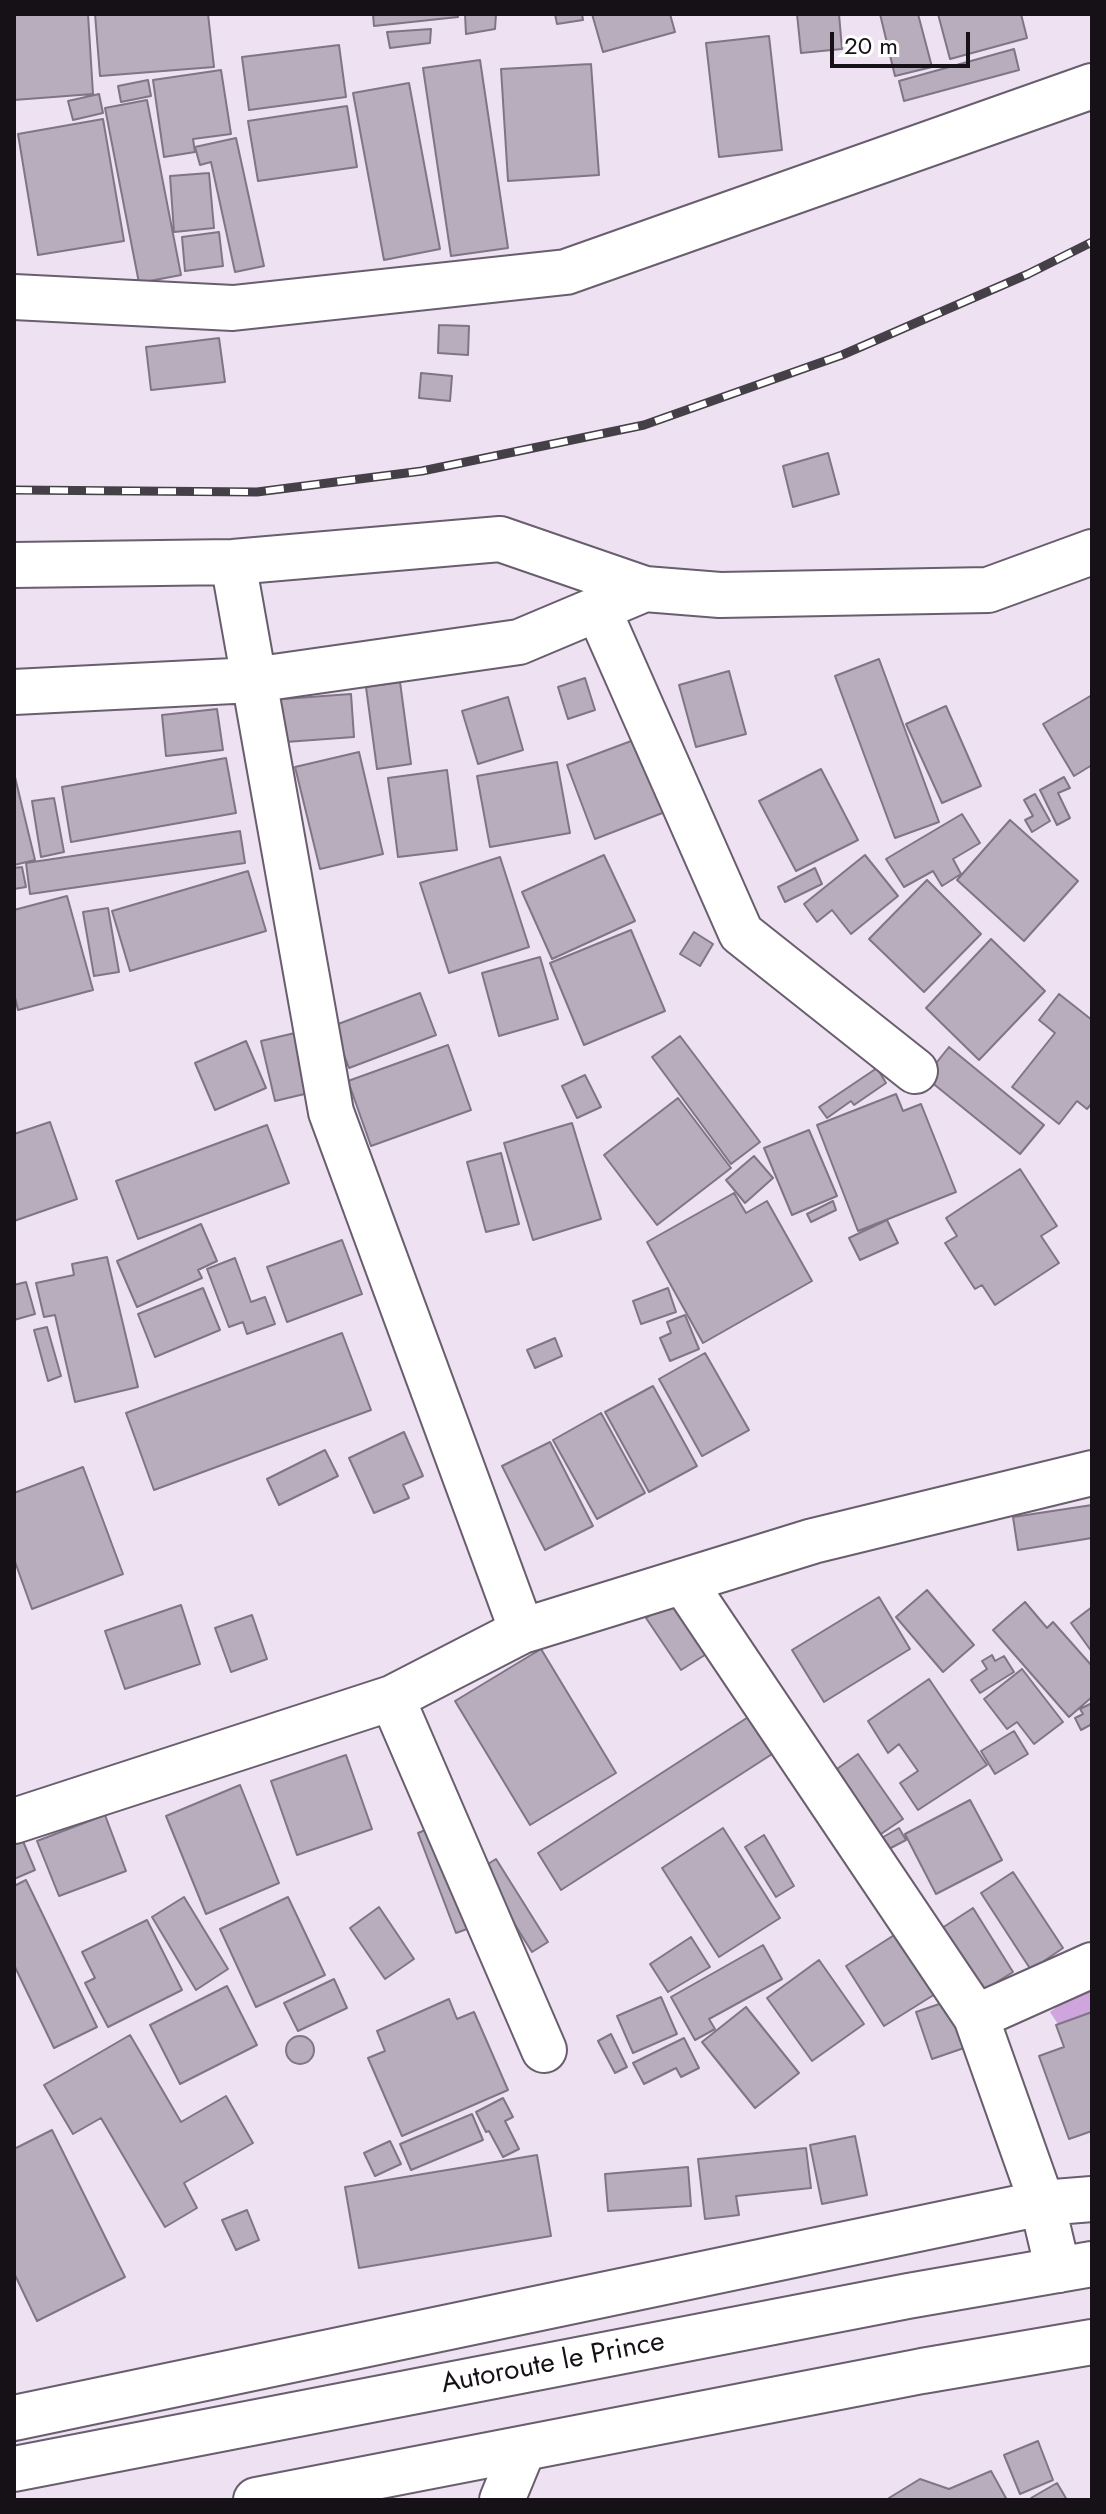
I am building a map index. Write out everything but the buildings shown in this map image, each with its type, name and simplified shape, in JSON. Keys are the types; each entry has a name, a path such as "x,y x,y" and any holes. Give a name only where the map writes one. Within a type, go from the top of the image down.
{"street":[{"path":"14,297 233,308 566,272 1092,86"},
{"path":"14,565 233,562 500,539 645,589 720,595 988,590 1092,552"},
{"path":"233,562 331,1112 522,1631"},
{"path":"14,692 253,680 519,642 645,589"},
{"path":"598,609 741,933 915,1071"},
{"path":"14,1821 392,1698 522,1631 813,1541 1092,1473"},
{"path":"683,1581 976,2017 1042,2203 1075,2267"},
{"path":"392,1698 544,2050"},
{"path":"976,2017 1092,1965"},
{"path":"14,2418 1042,2203 1092,2199"},
{"name":"Autoroute le Prince","path":"14,2469 908,2296 1075,2267"},
{"path":"256,2500 922,2371 1092,2342"},
{"path":"502,2500 523,2449"}],"shaded area":[{"path":"1092,1980 1092,2075 1050,2012"}],"railway":[{"path":"14,490 257,492 422,471 644,425 842,355 1028,274 1092,242"}]}
